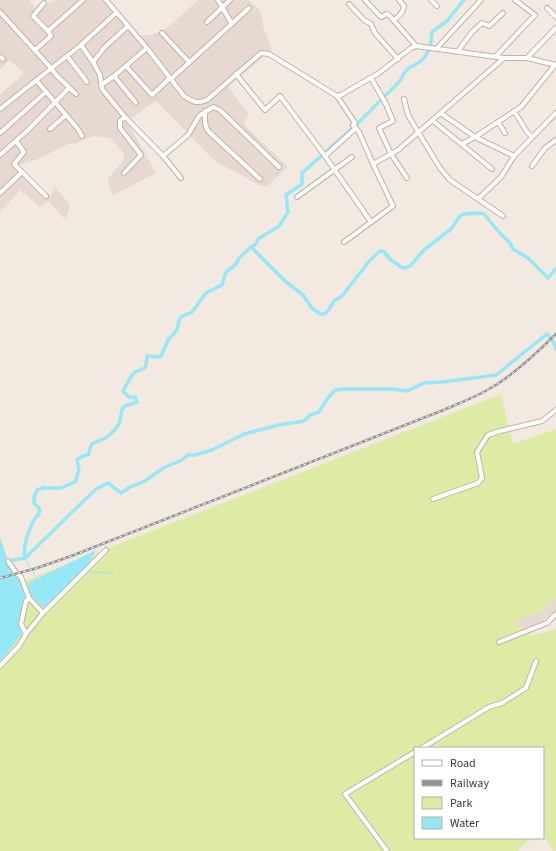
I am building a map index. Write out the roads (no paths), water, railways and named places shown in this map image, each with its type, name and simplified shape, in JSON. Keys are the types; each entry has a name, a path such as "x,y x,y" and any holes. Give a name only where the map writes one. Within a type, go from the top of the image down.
{"street":[{"path":"48,31 83,0"},
{"path":"106,0 147,48 184,96 192,102 199,103 207,100 261,53 269,54 337,96 355,123 354,127 359,132 393,206 344,242"},
{"path":"218,0 232,24"},
{"path":"207,22 230,0"},
{"path":"365,0 380,16 382,17 388,14 416,46"},
{"path":"394,20 402,13 404,8 399,0"},
{"path":"431,0 437,6"},
{"path":"433,47 481,0"},
{"path":"496,56 535,15 515,0"},
{"path":"34,50 51,36 33,16 44,3"},
{"path":"349,4 364,20 371,24 375,33 398,59"},
{"path":"126,66 152,95 248,8"},
{"path":"547,8 556,17"},
{"path":"0,12 56,75 76,94"},
{"path":"0,109 81,45 116,13"},
{"path":"458,51 472,32 482,23 489,26 503,13"},
{"path":"93,62 105,47 128,26"},
{"path":"527,58 556,28"},
{"path":"162,33 189,62"},
{"path":"81,45 100,75 102,89 125,117 163,156 181,178"},
{"path":"337,96 342,95 371,78 411,48 416,46 433,47 504,58 527,58 556,65 521,107 462,144"},
{"path":"101,85 147,48"},
{"path":"67,56 87,82"},
{"path":"373,164 398,150 434,121 504,58"},
{"path":"236,74 266,110 280,96 325,156 371,222"},
{"path":"114,76 136,103"},
{"path":"371,78 386,104 393,121 379,128 391,154 407,178"},
{"path":"36,80 78,129 82,136"},
{"path":"0,155 69,88"},
{"path":"0,134 46,92"},
{"path":"404,99 408,115 440,168 450,180 503,216"},
{"path":"163,156 188,135 198,118 205,111 213,107 220,110 279,168"},
{"path":"205,111 205,122 208,131 260,179"},
{"path":"514,111 527,132 532,137"},
{"path":"478,199 501,177 514,156 556,113"},
{"path":"442,114 475,137 514,156"},
{"path":"50,129 66,115"},
{"path":"124,173 141,156 120,128 120,121 125,117"},
{"path":"434,121 492,169"},
{"path":"498,122 505,133"},
{"path":"325,156 354,127"},
{"path":"532,166 545,148 556,140"},
{"path":"16,141 24,152 14,164 21,173 46,196"},
{"path":"297,197 352,157"},
{"path":"1,191 21,173"},
{"path":"433,499 478,483 482,478 477,452 488,435 542,420 556,410"},
{"path":"0,666 19,646 26,634 43,613 106,550"},
{"path":"8,561 16,574 21,577 28,598 43,613"},
{"path":"26,634 21,624 28,598"},
{"path":"499,642 547,623 556,614"},
{"path":"424,747 490,707 502,703 526,688 536,661"},
{"path":"387,851 345,794 414,753"}],"water":[{"path":"0,537 9,565 22,582 26,599 21,635 0,662"},
{"path":"96,550 85,572 54,601 44,608 30,595 28,583"}],"waterway":[{"path":"251,247 256,244 258,239 279,226 288,212 286,195 302,184 302,173 356,125 400,81 408,69 426,56 431,43 432,32 447,21 464,0"},
{"path":"0,561 25,558 24,549 26,539 32,524 40,511 34,503 34,497 37,490 43,488 61,488 75,482 79,470 77,460 89,454 93,443 105,438 113,431 120,421 124,406 137,402 135,397 129,397 123,391 132,375 135,372 145,368 147,356 161,356 168,340 177,330 181,317 192,312 206,293 222,285 226,272 235,265 240,257 251,247 285,281 303,295 312,308 320,314 325,314 328,311 334,301 342,296 370,260 380,251 383,251 391,260 401,267 405,268 410,266 425,249 451,229 460,216 464,214 484,214 510,243 513,249 528,258 548,278 556,268"},
{"path":"25,558 96,489 108,483 121,493 130,487 145,481 163,468 182,460 188,455 195,455 212,450 244,434 279,425 304,421 310,415 319,412 335,390 392,389 407,391 424,383 496,375 547,334 554,343 556,349"},
{"path":"25,558 37,579"},
{"path":"88,572 113,573"}],"railway":[{"path":"0,578 37,568 74,555 465,401 507,378 556,334"}]}
